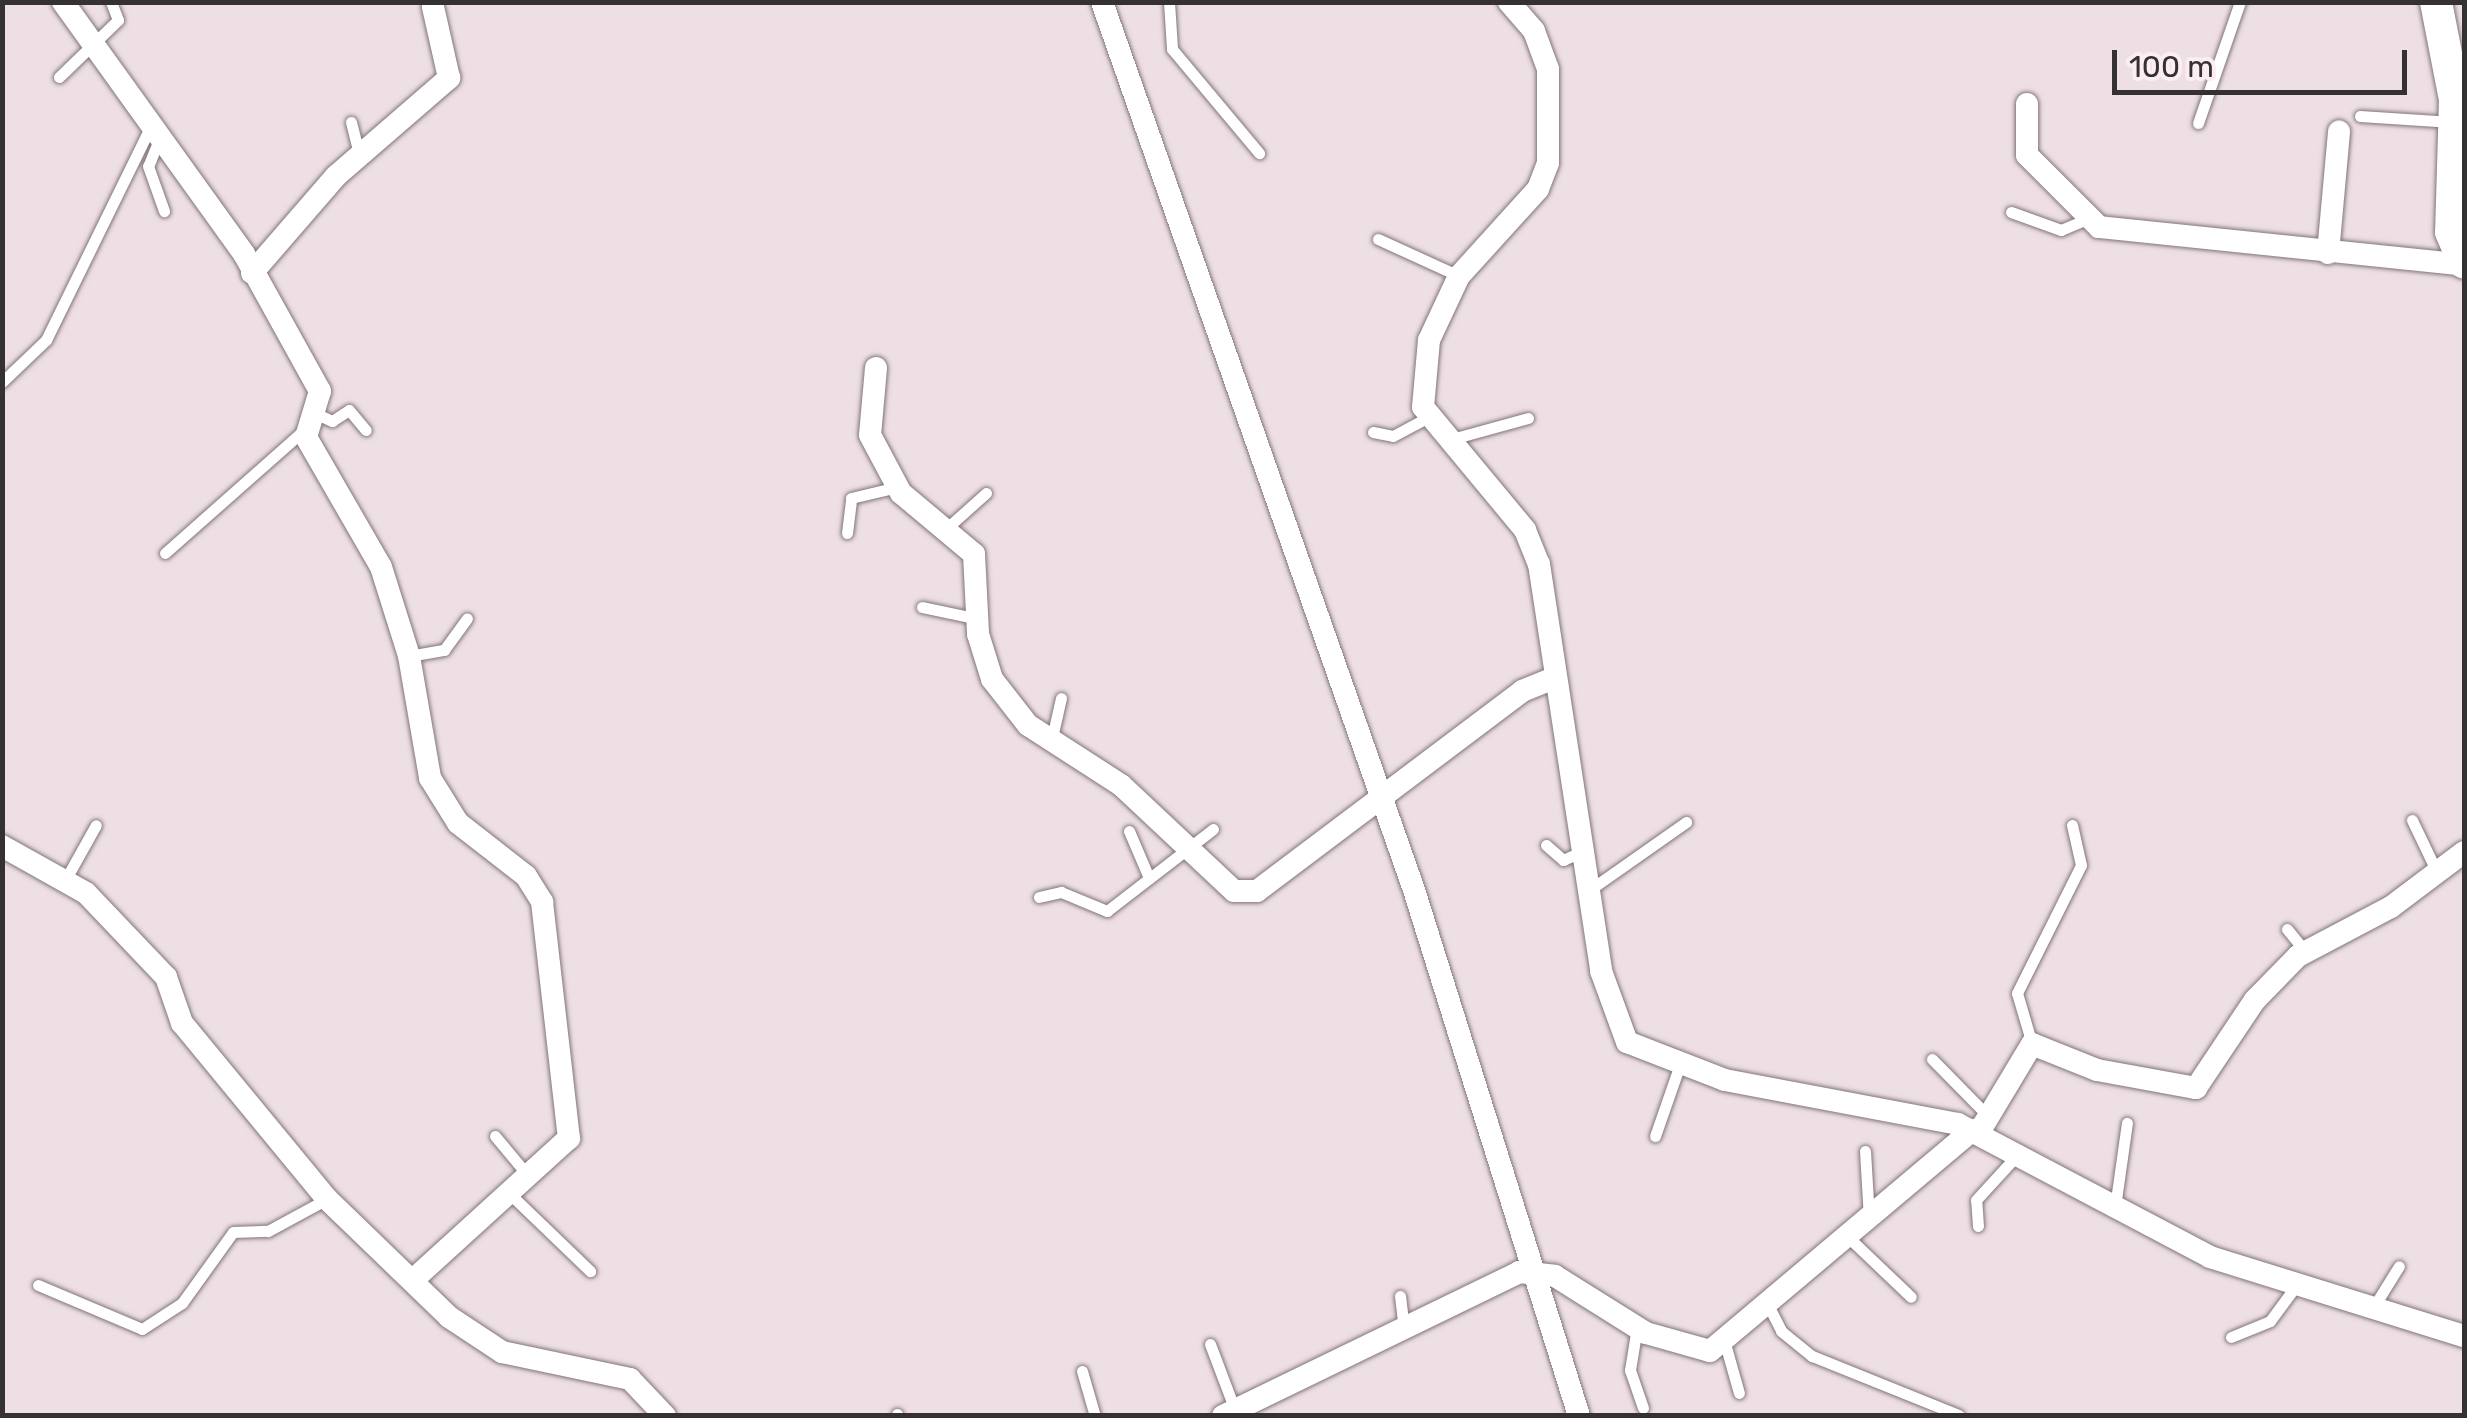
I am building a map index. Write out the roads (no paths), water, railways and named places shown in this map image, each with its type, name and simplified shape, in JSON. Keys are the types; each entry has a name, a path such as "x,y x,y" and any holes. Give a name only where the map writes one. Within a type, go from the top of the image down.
{"street":[{"path":"63,2 252,272 320,392 313,420 381,568 409,656 430,778 458,823 526,876 542,902 556,1073 570,1126 566,1145 414,1278"},
{"path":"1102,2 1382,798 1579,1416"},
{"path":"1510,2 1534,31 1548,69 1548,163 1538,189 1460,276 1429,340 1428,417 1444,441 1525,530 1539,564 1552,679 1601,971 1627,1042 1679,1067 1979,1127 2115,1212 2295,1287 2464,1336"},
{"path":"252,272 359,154 449,78 433,7"},
{"path":"2027,104 2027,154 2087,219 2111,231 2464,264 2451,232 2456,122 2446,21"},
{"path":"2328,254 2339,131"},
{"path":"876,368 870,435 897,487 948,527 974,554 979,619 992,678 1051,742 1120,785 1234,890 1251,893 1552,679"},
{"path":"2,846 68,875 166,977 182,1024 328,1199 474,1337 541,1362 630,1379 665,1416"},
{"path":"1229,1413 1405,1331 1499,1278 1534,1273 1570,1283 1637,1327 1697,1352 1724,1340 1766,1301 1979,1127 2032,1044 2097,1070 2196,1088 2255,1000 2306,951 2392,907 2464,852"}],"lane":[{"path":"58,77 95,46 118,20 111,2"},
{"path":"1169,2 1172,50 1259,152"},
{"path":"2198,123 2240,2"},
{"path":"2360,116 2456,122"},
{"path":"351,122 359,154"},
{"path":"155,132 148,166 164,211"},
{"path":"2,382 46,340 155,132"},
{"path":"2011,212 2061,230 2087,219"},
{"path":"1378,239 1460,276"},
{"path":"165,553 313,420 332,420 349,410 366,430"},
{"path":"1373,432 1393,436 1428,417"},
{"path":"1444,441 1528,418"},
{"path":"848,534 851,498 897,487"},
{"path":"948,527 986,493"},
{"path":"922,608 979,619"},
{"path":"409,656 444,650 467,618"},
{"path":"1051,742 1062,698"},
{"path":"2412,820 2436,870"},
{"path":"1588,891 1686,822"},
{"path":"68,875 96,825"},
{"path":"2032,1044 2018,993 2081,864 2072,825"},
{"path":"1039,896 1061,892 1107,912 1213,828"},
{"path":"1128,831 1149,878"},
{"path":"1546,845 1563,860 1581,852"},
{"path":"2287,930 2306,951"},
{"path":"1932,1059 1979,1127"},
{"path":"1655,1136 1679,1067"},
{"path":"2115,1212 2127,1124"},
{"path":"495,1136 530,1178"},
{"path":"1865,1152 1869,1219"},
{"path":"1978,1226 1976,1200 2020,1154"},
{"path":"511,1195 590,1271"},
{"path":"38,1285 142,1328 182,1304 233,1232 268,1231 328,1199"},
{"path":"1847,1236 1911,1297"},
{"path":"2374,1308 2400,1266"},
{"path":"2231,1337 2270,1320 2295,1287"},
{"path":"1400,1296 1405,1331"},
{"path":"1766,1301 1781,1332 1812,1356 1959,1415"},
{"path":"1637,1327 1630,1370 1642,1408"},
{"path":"1724,1340 1738,1393"},
{"path":"1210,1344 1229,1413"},
{"path":"1082,1371 1095,1416"}]}
